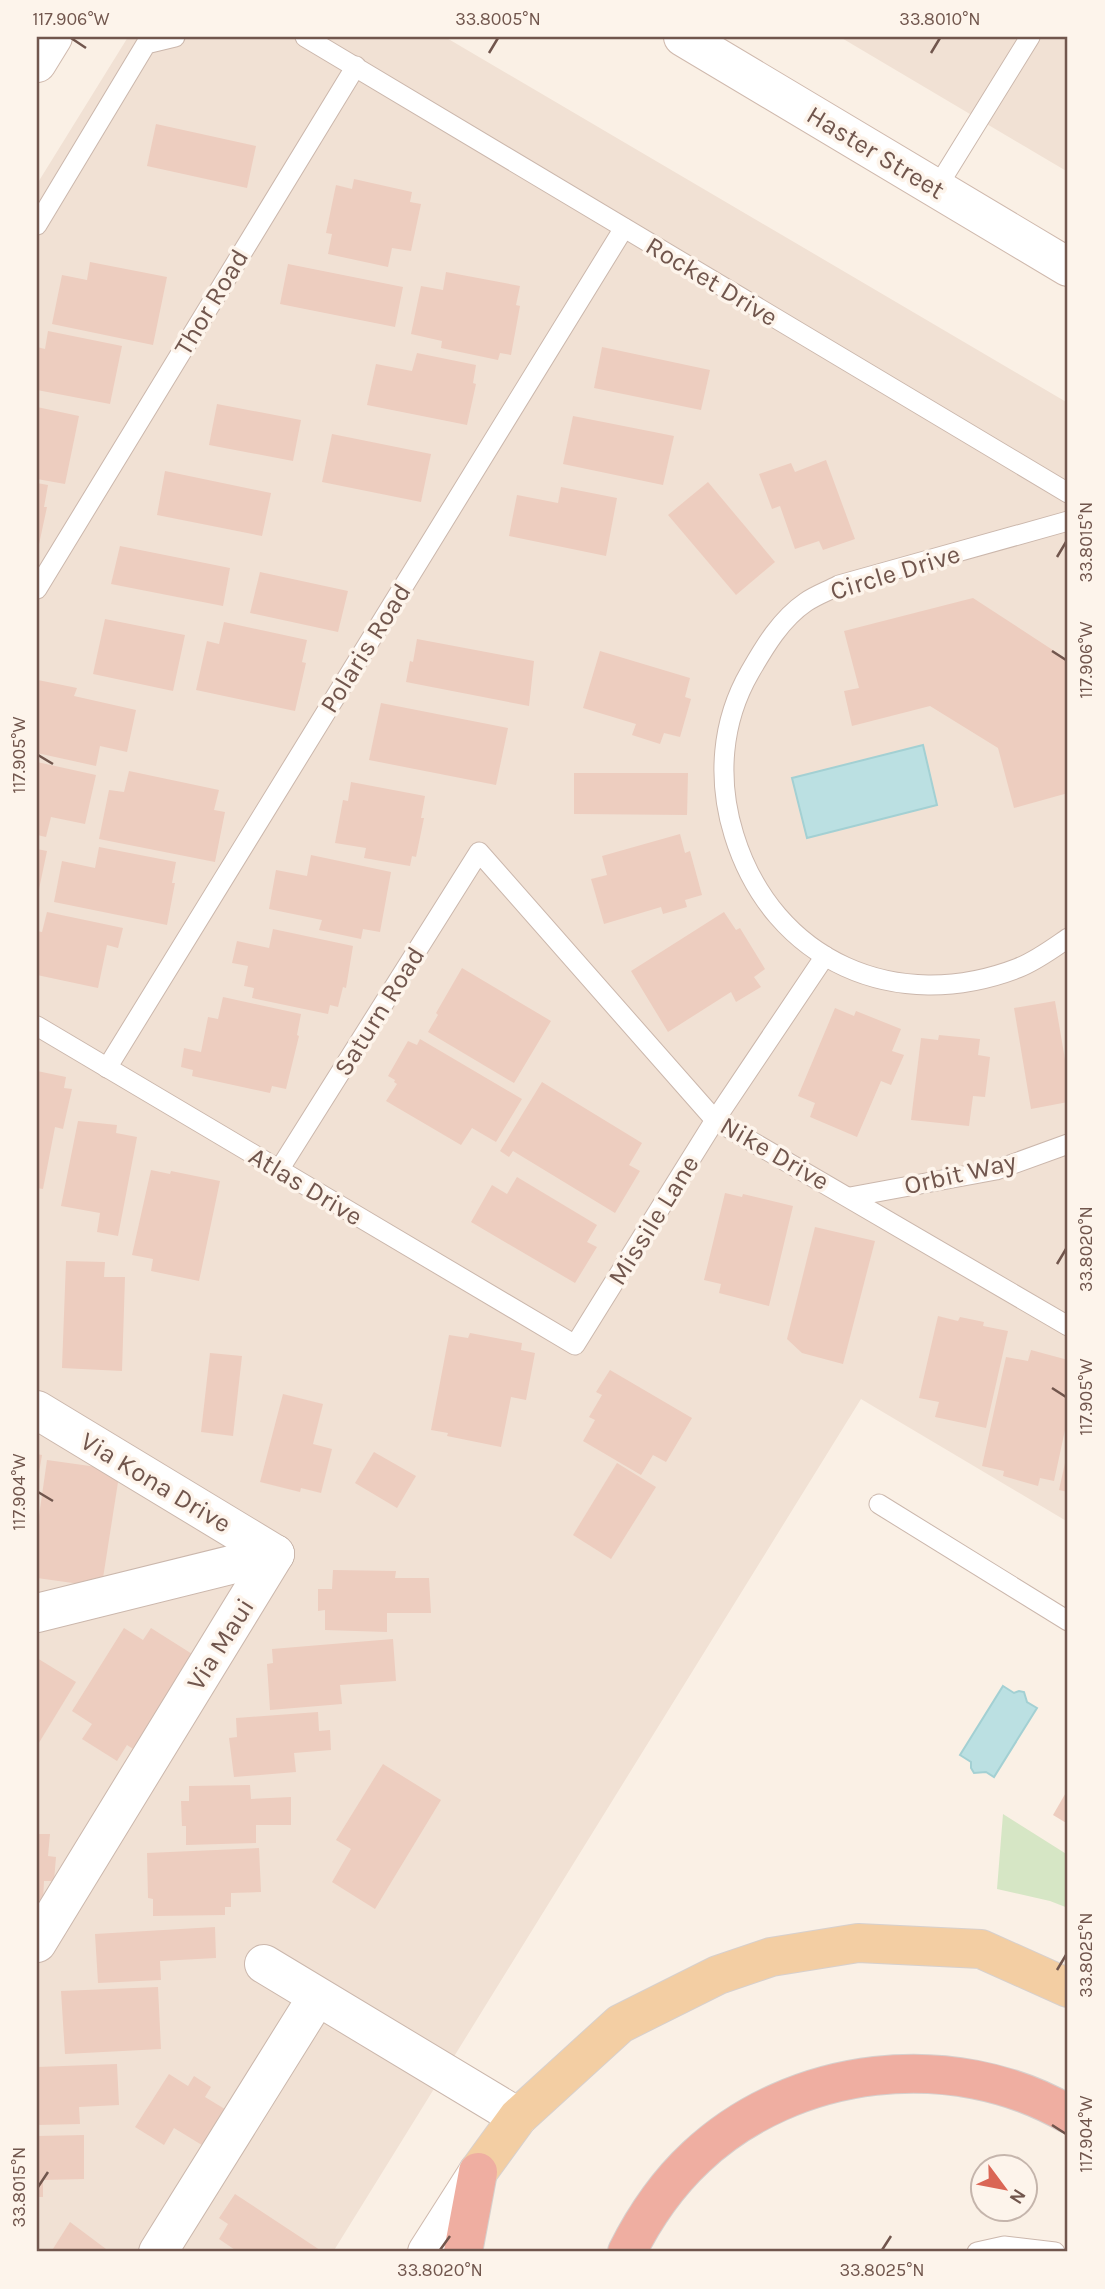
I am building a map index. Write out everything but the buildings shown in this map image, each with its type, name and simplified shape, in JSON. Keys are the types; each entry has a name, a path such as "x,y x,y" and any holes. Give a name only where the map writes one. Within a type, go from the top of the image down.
{"highway":[{"path":"627,2252 639,2228 660,2199 696,2157 757,2113 851,2078 917,2072 976,2080 1026,2094 1068,2114"},
{"path":"463,2252 478,2172"}],"main road":[{"path":"478,2172 518,2117 620,2024 718,1975 771,1957 858,1943 981,1949 1068,1988"}],"street":[{"path":"37,63 53,37"},
{"name":"Haster Street","path":"683,37 1068,267"},
{"name":"Via Kona Drive","path":"37,1410 275,1554"},
{"name":"Via Maui","path":"37,1613 275,1554"},
{"name":"Via Maui","path":"37,1943 275,1554"},
{"path":"264,1964 518,2117"},
{"path":"158,2252 317,1997"},
{"path":"427,2252 478,2172"}],"lane":[{"path":"37,225 146,44 176,37"},
{"path":"305,37 356,66"},
{"path":"936,189 1030,37"},
{"name":"Rocket Drive","path":"356,66 1068,494"},
{"name":"Thor Road","path":"37,589 356,66"},
{"name":"Polaris Road","path":"107,1068 624,228"},
{"name":"Circle Drive","path":"1068,521 839,585 806,602 781,625 744,683 731,713 724,748 724,786 728,818 737,846 767,904 785,927 825,956 850,969 904,983 964,983 1020,967 1068,938"},
{"name":"Nike Drive","path":"479,852 715,1120 850,1196 1068,1326"},
{"name":"Saturn Road","path":"279,1170 479,852"},
{"name":"Missile Lane","path":"575,1345 715,1120 825,956"},
{"name":"Atlas Drive","path":"37,1026 575,1345"},
{"name":"Orbit Way","path":"850,1196 996,1170 1068,1144"},
{"path":"879,1504 1068,1621"},
{"path":"977,2252 1004,2249 1055,2252"}],"shaded area":[{"path":"128,37 445,37 1068,403 1068,1522 861,1399 333,2252 37,2252 37,184"},
{"path":"840,37 1068,37 1068,172"}],"green space":[{"path":"1003,1814 1068,1855 1068,1908 1050,1901 997,1889"}],"water":[{"path":"923,745 937,805 807,838 792,778"},
{"path":"1003,1686 1014,1693 1024,1692 1027,1702 1037,1708 994,1777 986,1772 974,1773 971,1762 960,1755"}]}
